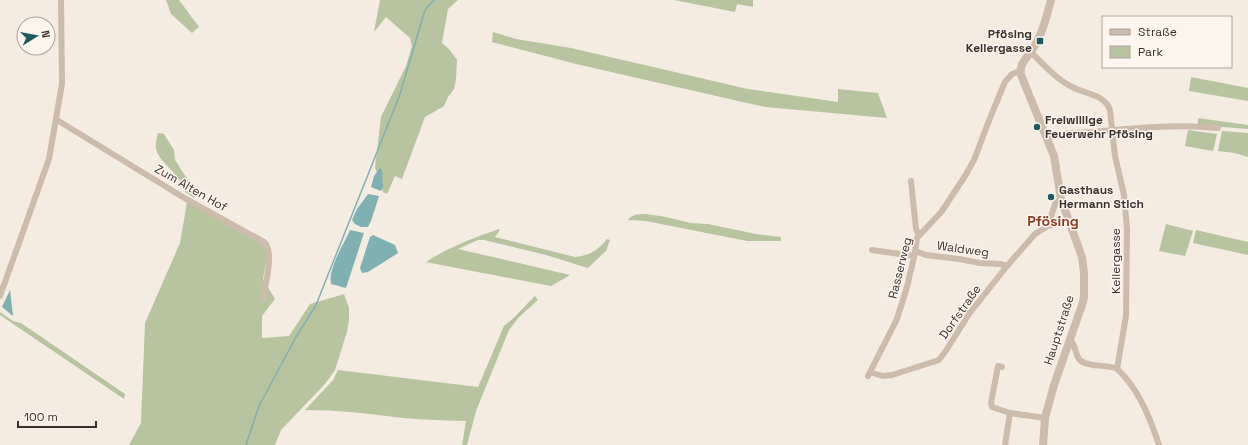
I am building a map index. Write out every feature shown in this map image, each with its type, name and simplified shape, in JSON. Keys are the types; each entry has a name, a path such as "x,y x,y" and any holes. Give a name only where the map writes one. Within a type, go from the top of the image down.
{"street":[{"path":"0,296 49,159 57,120 62,84 62,0"},
{"path":"1020,70 1022,63 1038,41 1051,0"},
{"name":"Kellergasse","path":"1031,52 1068,84 1104,100 1110,110 1115,156 1124,194 1127,244 1126,316 1117,369"},
{"name":"Hauptstraße","path":"1020,70 1026,89 1054,156 1061,199 1082,257 1084,273 1083,301 1054,385 1046,418 1043,445"},
{"name":"Rasserweg","path":"869,374 897,319 907,287 916,241 919,235 942,211 962,182 974,160 1005,82 1012,74 1020,70"},
{"name":"Zum Alten Hof","path":"57,120 186,199 264,242 269,250 269,256 263,299"},
{"path":"1047,138 1065,134 1112,130 1178,127 1218,128"},
{"path":"911,182 916,229 919,235"},
{"path":"1048,226 1055,204 1061,199"},
{"name":"Dorfstraße","path":"869,374 882,376 892,375 939,360 969,314 1007,266 1038,232 1048,226 1069,221"},
{"name":"Waldweg","path":"872,250 959,258 980,263 1000,264 1007,266"},
{"path":"1070,340 1073,343 1076,354 1082,362 1117,369 1134,388 1150,421 1159,445"},
{"path":"1002,367 998,366 991,403 992,407 1010,413 1046,418"},
{"path":"1005,445 1010,413"}],"green space":[{"path":"166,0 179,0 199,27 192,33 171,14"},
{"path":"380,0 458,0 448,9 442,43 449,49 457,60 454,89 444,106 425,117 402,179 395,176 387,194 383,192 375,167 381,117 406,66 412,46 410,38 386,17 374,32"},
{"path":"674,0 753,0 753,7 737,4 735,12"},
{"path":"493,32 516,39 571,48 748,89 838,102 838,89 878,93 887,118 765,107 576,64 492,42"},
{"path":"1191,77 1248,88 1248,101 1189,91"},
{"path":"1198,118 1248,125 1248,129 1198,125"},
{"path":"1188,130 1217,134 1213,151 1185,146"},
{"path":"1222,131 1248,133 1248,157 1235,153 1218,151"},
{"path":"158,133 164,134 174,150 175,160 195,191 194,198 185,192 179,179 161,159 156,148"},
{"path":"187,202 262,244 268,252 263,279 275,299 262,316 262,338 289,336 310,304 344,294 349,308 349,320 347,332 335,370 325,384 281,430 275,445 129,445 141,423 145,323 180,243"},
{"path":"646,214 691,223 708,224 756,234 781,237 781,241 747,241 646,221 628,220 634,215"},
{"path":"1166,224 1193,231 1185,256 1159,251"},
{"path":"499,229 500,230 495,237 575,257 589,254 597,249 607,239 610,240 606,251 588,268 546,255 484,240 478,240 458,249 570,275 551,286 426,262 461,243"},
{"path":"1196,230 1248,242 1248,255 1193,243"},
{"path":"535,296 538,300 519,317 509,330 476,411 467,445 462,445 466,421 412,419 350,412 305,410 333,380 338,370 478,387 504,326"},
{"path":"0,312 13,321 21,323 125,394 124,399 0,315"}],"water":[{"path":"380,168 382,170 383,186 381,191 371,187 374,176"},
{"path":"368,194 379,196 368,227 361,227 355,224 352,220 357,209"},
{"path":"350,230 364,233 346,288 331,284 331,278 337,256"},
{"path":"373,235 395,245 398,253 368,272 362,273 360,268 370,237"},
{"path":"10,290 13,316 2,307"}],"waterway":[{"path":"246,445 259,406 296,337 316,305 399,97 425,10 434,0"}],"place":[{"name":"Pfösing Kellergasse","path":"1040,41"},
{"name":"Freiwillige Feuerwehr Pfösing","path":"1037,127"},
{"name":"Gasthaus Hermann Stich","path":"1051,197"}],"district":[{"name":"Pfösing","path":"1053,221"}]}
